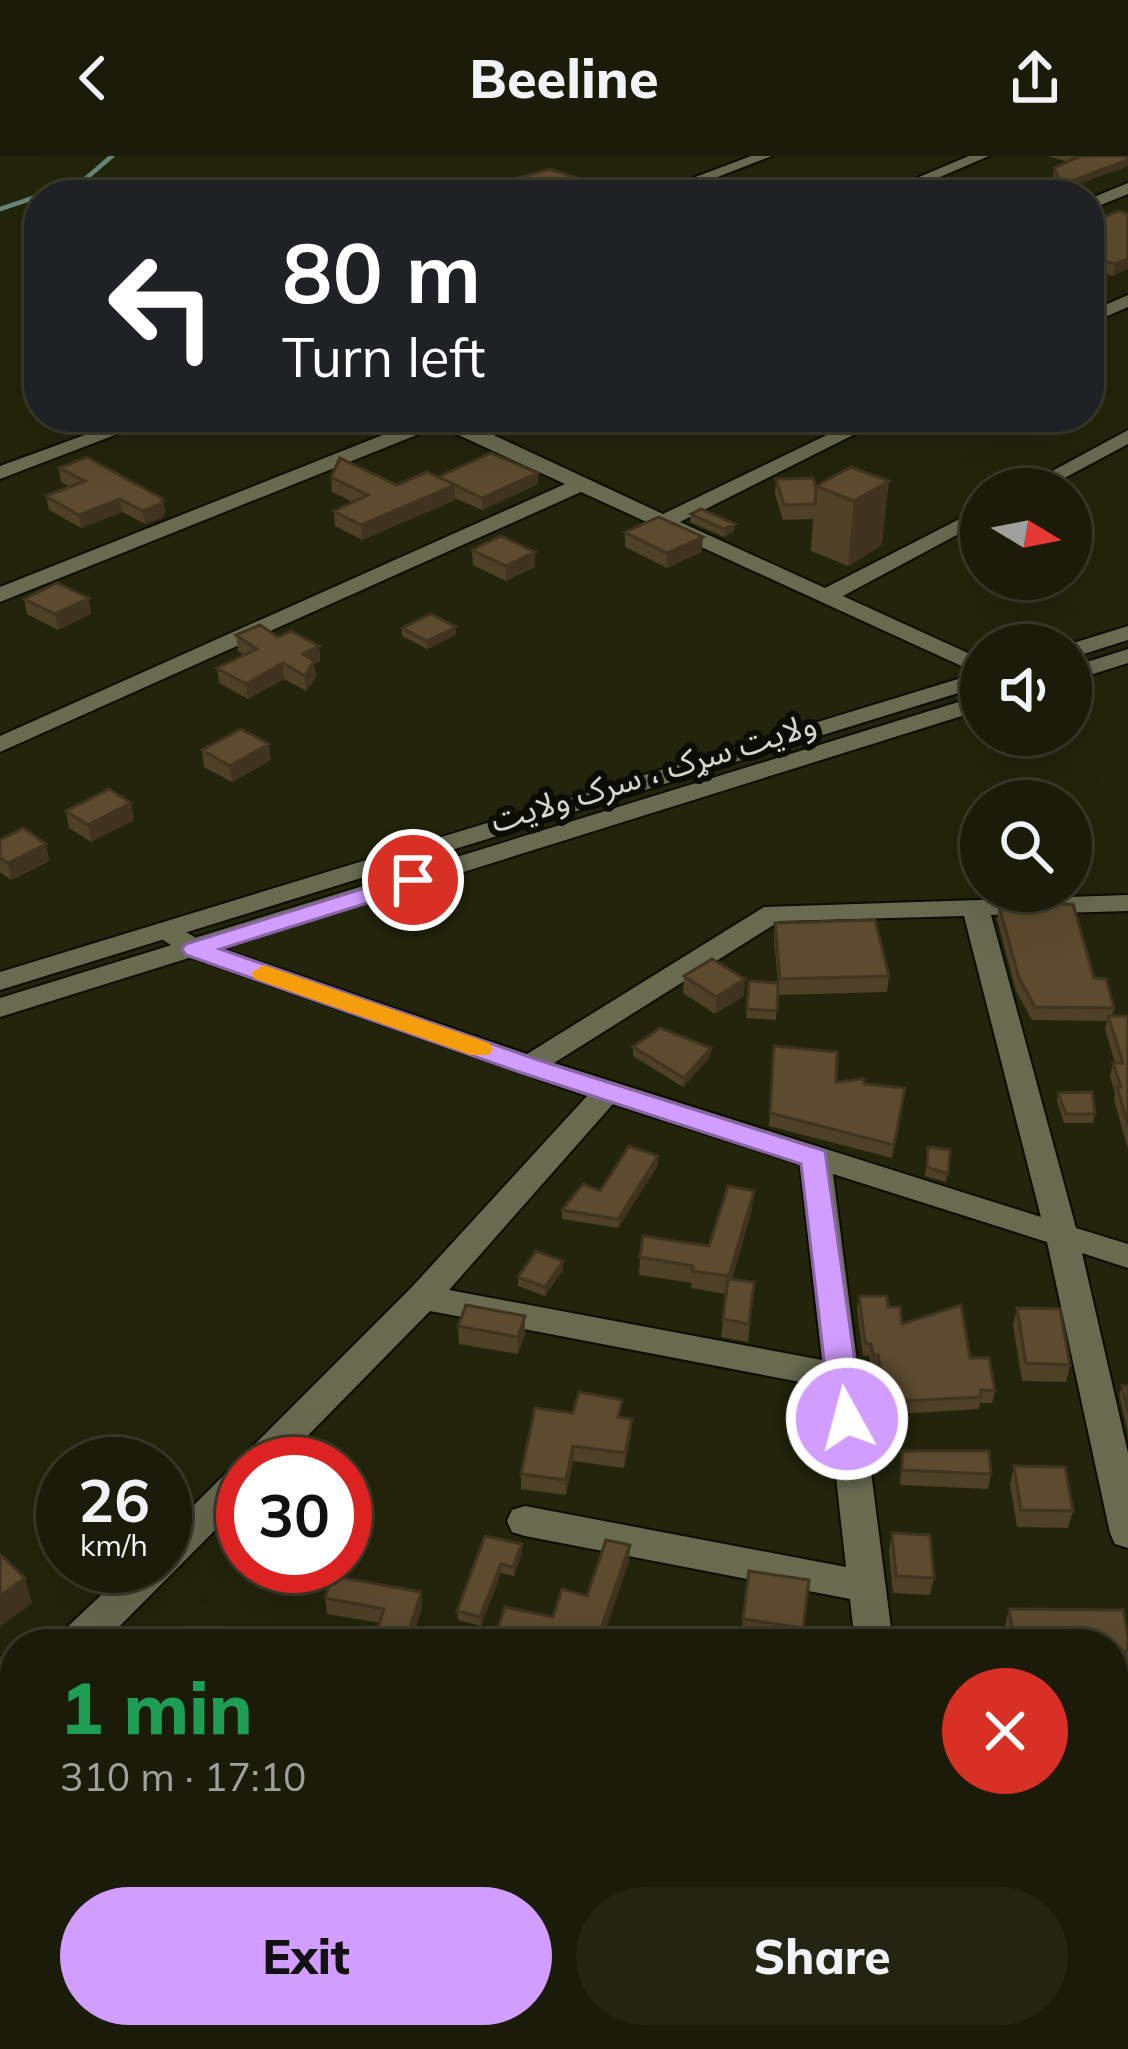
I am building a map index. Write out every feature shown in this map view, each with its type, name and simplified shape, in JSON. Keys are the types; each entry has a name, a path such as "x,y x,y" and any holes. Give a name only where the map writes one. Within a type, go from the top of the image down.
{"street":[{"path":"698,180 765,156"},
{"path":"922,180 982,156"},
{"path":"0,473 111,432"},
{"path":"0,596 407,432"},
{"path":"471,432 960,658"},
{"path":"665,521 842,432"},
{"path":"1068,468 1128,436"},
{"path":"0,745 580,485"},
{"path":"826,596 960,525"},
{"path":"1092,644 1128,633"},
{"path":"1092,667 1128,656"},
{"name":"ولایت سړک ، سرک ولایت","path":"0,981 960,686"},
{"name":"ولایت سړک ، سرک ولایت","path":"0,1008 960,709"},
{"path":"1092,904 1128,903"},
{"path":"529,1066 774,913 960,909"},
{"path":"977,912 1062,1237 1128,1532"},
{"path":"167,932 195,949 529,1066 1128,1256"},
{"path":"285,1437 423,1297 607,1092"},
{"path":"815,1158 873,1629"},
{"path":"423,1297 842,1377"},
{"path":"192,1531 216,1506"},
{"path":"525,1521 870,1587"},
{"path":"98,1629 132,1593"}],"building":[{"path":"1072,156 1128,156 1128,160 1074,180 1059,180 1054,168 1079,157"},
{"path":"549,169 583,180 511,180"},
{"path":"1118,211 1128,214 1128,258 1115,264 1104,261 1104,217"},
{"path":"491,453 538,473 482,498 438,477"},
{"path":"87,457 163,499 143,511 120,499 79,515 46,496 85,481 59,468"},
{"path":"340,458 397,485 427,472 455,485 361,525 334,511 368,495 331,477"},
{"path":"851,467 889,481 854,501 816,486"},
{"path":"813,478 815,504 784,505 776,479"},
{"path":"701,509 735,524 724,529 691,514"},
{"path":"659,517 703,537 667,553 625,532"},
{"path":"501,536 535,552 506,566 472,550"},
{"path":"57,583 89,598 55,614 24,599"},
{"path":"431,614 456,627 427,641 402,628"},
{"path":"260,625 278,637 291,631 319,646 303,654 314,661 305,676 283,663 246,684 217,668 257,649 236,635"},
{"path":"241,729 269,744 230,766 202,750"},
{"path":"109,789 131,803 88,825 66,811"},
{"path":"23,828 46,844 8,863 0,858 0,840"},
{"path":"1001,912 1075,912 1094,978 1106,979 1114,1008 1035,1007 1019,978"},
{"path":"875,920 889,976 780,979 775,923"},
{"path":"712,959 745,979 716,997 684,976"},
{"path":"749,981 778,983 777,1011 747,1009"},
{"path":"1108,1016 1128,1016 1128,1125 1113,1063 1123,1063"},
{"path":"660,1028 711,1048 684,1078 633,1047"},
{"path":"774,1046 837,1052 836,1082 864,1079 864,1084 905,1088 894,1145 770,1113"},
{"path":"1092,1092 1095,1114 1066,1114 1058,1093"},
{"path":"629,1146 658,1156 618,1219 562,1210 583,1184 600,1191"},
{"path":"928,1147 950,1150 948,1174 927,1167"},
{"path":"728,1186 754,1191 729,1276 640,1257 643,1236 709,1246"},
{"path":"536,1251 563,1261 545,1287 518,1277"},
{"path":"728,1279 754,1282 749,1324 723,1319"},
{"path":"859,1296 887,1296 888,1307 900,1307 902,1324 961,1305 970,1358 989,1358 995,1391 981,1390 981,1397 885,1402 878,1355 865,1343"},
{"path":"466,1305 525,1316 518,1337 458,1326"},
{"path":"1017,1308 1060,1309 1070,1365 1026,1363"},
{"path":"579,1392 622,1400 618,1417 632,1419 625,1453 573,1446 566,1480 521,1474 535,1408 573,1413"},
{"path":"902,1451 989,1451 991,1474 902,1470"},
{"path":"1014,1466 1065,1467 1073,1511 1021,1510"},
{"path":"892,1533 930,1535 934,1578 896,1576"},
{"path":"485,1536 522,1544 513,1567 501,1564 480,1617 457,1611"},
{"path":"606,1540 630,1545 601,1629 498,1629 505,1607 553,1617 562,1589 587,1596"},
{"path":"0,1554 25,1578 0,1596"},
{"path":"749,1571 809,1580 803,1628 743,1619"},
{"path":"372,1583 421,1592 410,1629 378,1629 384,1609 325,1598 327,1593 372,1593"},
{"path":"1009,1609 1123,1610 1127,1629 1012,1629"}],"waterway":[{"path":"84,180 112,156"},
{"path":"0,209 24,201"}],"slow traffic":[{"path":"264,973 480,1049"}],"route":[{"path":"413,880 195,949 529,1066 815,1158 847,1419"}]}
